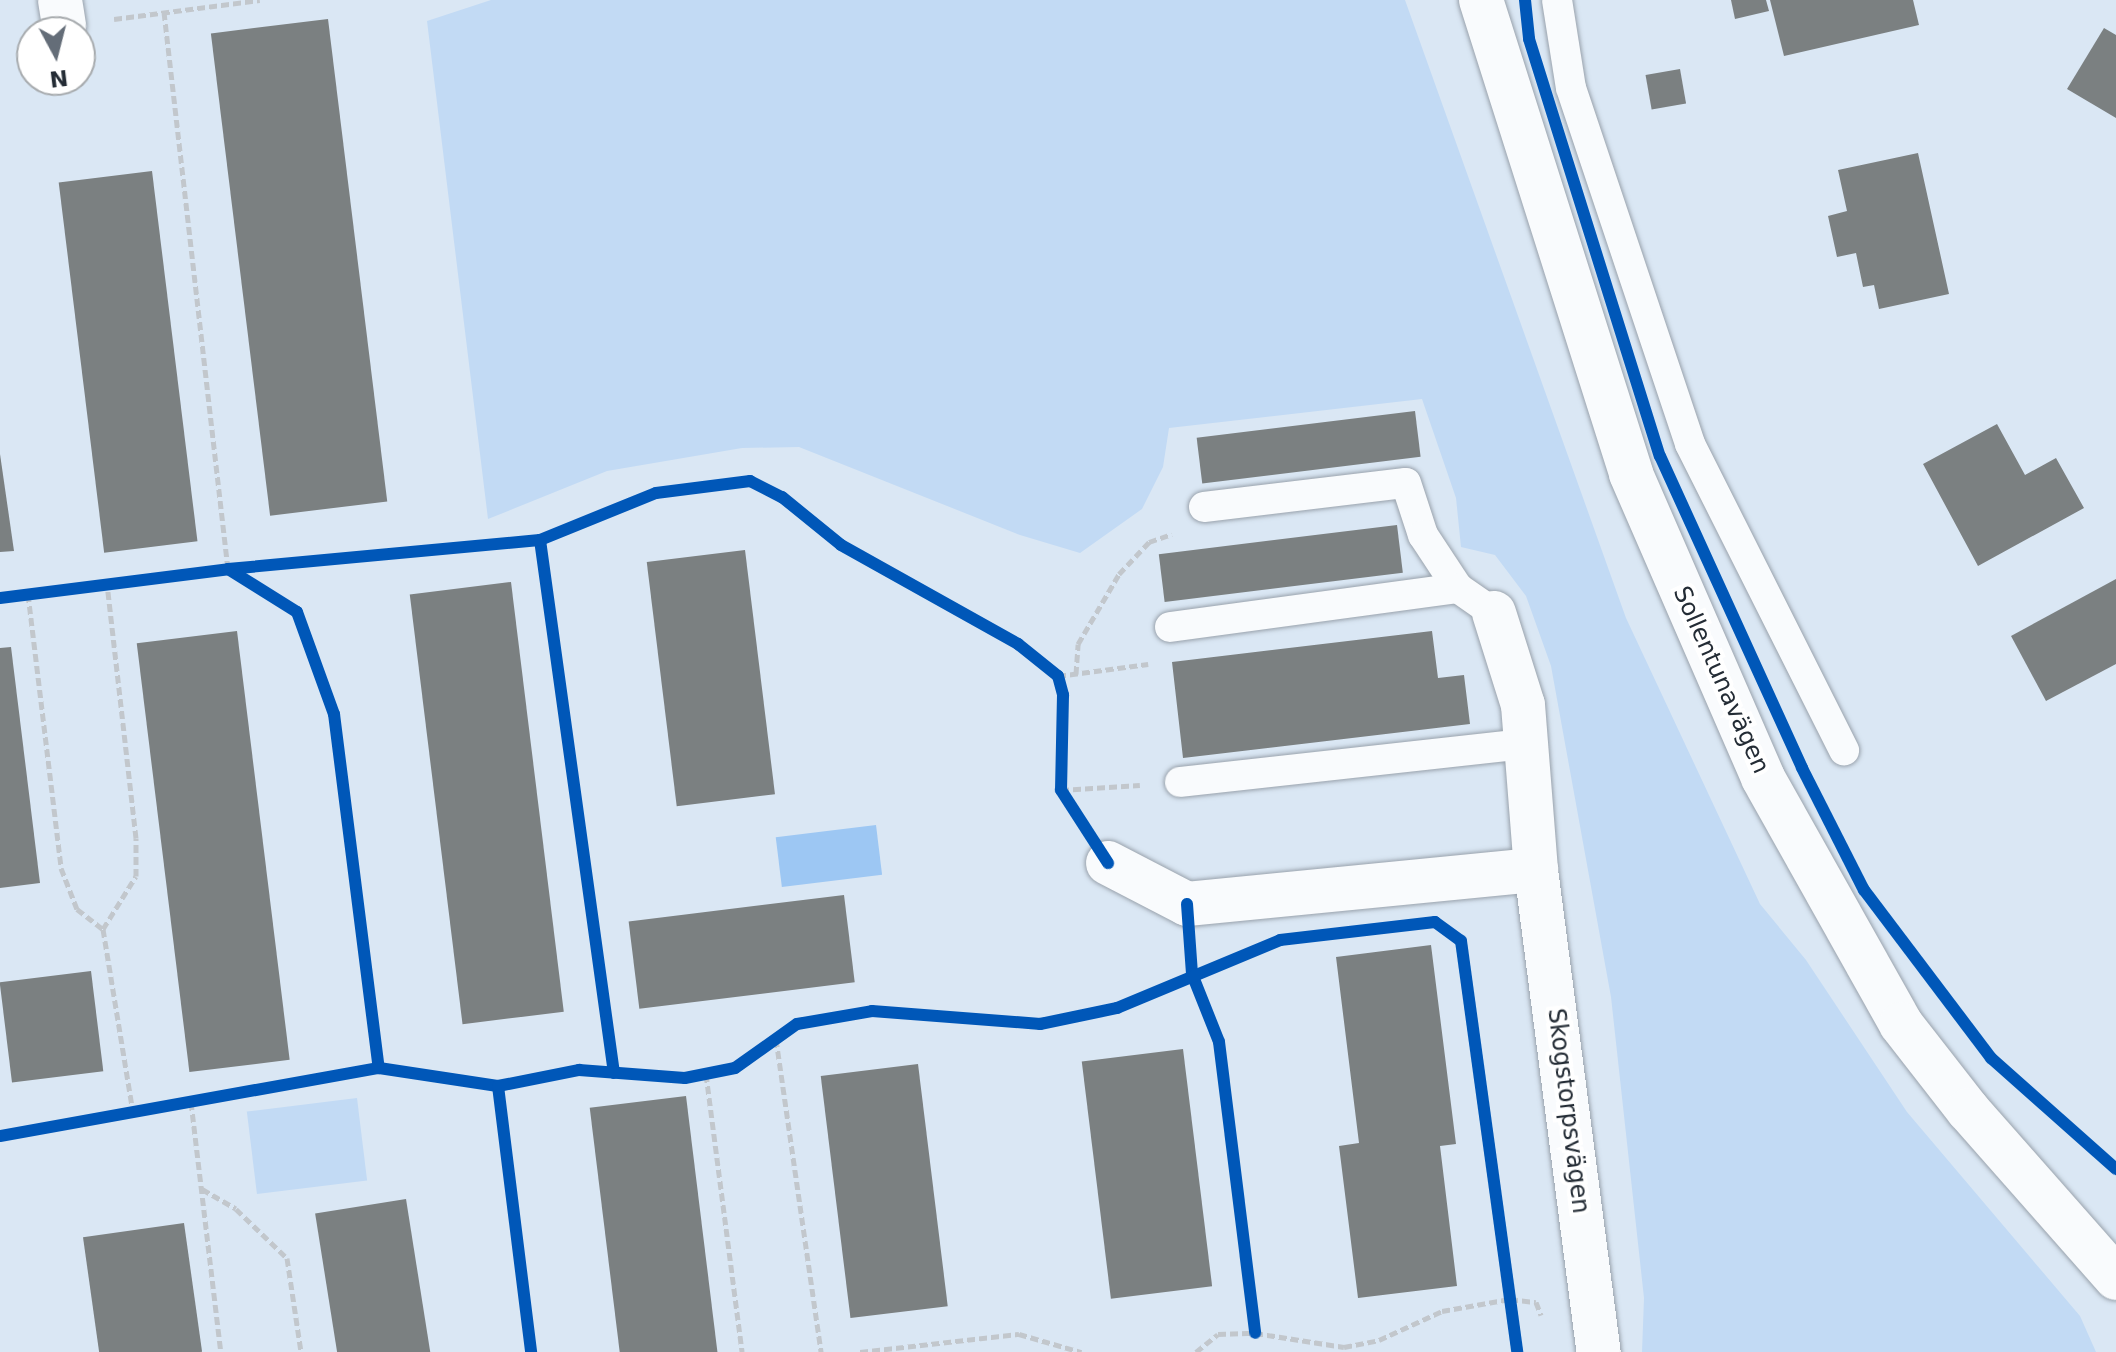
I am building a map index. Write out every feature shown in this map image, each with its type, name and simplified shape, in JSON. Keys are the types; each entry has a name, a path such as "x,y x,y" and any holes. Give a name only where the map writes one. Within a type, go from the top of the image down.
{"street":[{"name":"Sollentunavägen","path":"1481,0 1631,474 1763,778 1901,1024 1968,1110 2116,1278"},
{"name":"Skogstorpsvägen","path":"1494,613 1523,705 1536,870 1599,1352"},
{"path":"1108,863 1187,904 1536,870"}],"lane":[{"path":"1557,0 1571,88 1690,444 1844,750"},
{"name":"Skogstorpsvägen","path":"1204,507 1406,483 1423,535 1458,588 1494,613"},
{"path":"1170,627 1458,588"},
{"path":"1180,782 1525,744"}],"path":[{"path":"62,13 164,12 260,0"},
{"path":"164,12 237,571 213,570"},
{"path":"1076,674 1078,644 1119,574 1149,542 1189,529 1204,507"},
{"path":"91,586 121,582"},
{"path":"107,584 136,851 136,876 103,929 133,1112"},
{"path":"14,596 44,592"},
{"path":"28,594 61,868 77,909 103,929"},
{"path":"1063,695 1053,672 1076,674 1163,662 1161,632 1170,627"},
{"path":"1062,776 1061,790 1108,863"},
{"path":"1061,790 1180,782"},
{"path":"776,1039 821,1352"},
{"path":"721,1071 701,1075 742,1352"},
{"path":"176,1104 206,1099"},
{"path":"191,1102 221,1352"},
{"path":"118,1114 148,1109"},
{"path":"201,1189 236,1209 287,1258 301,1352"},
{"path":"1508,1283 1511,1305"},
{"path":"1196,1352 1218,1334 1255,1333 1344,1347 1379,1340 1442,1311 1536,1302 1545,1327"},
{"path":"1253,1317 1255,1333"},
{"path":"860,1352 1019,1334 1081,1352"}],"shaded area":[{"path":"491,0 1405,0 1626,618 1760,904 1806,960 1907,1112 2080,1316 2096,1352 1642,1352 1644,1298 1611,997 1551,666 1526,596 1495,555 1461,547 1456,498 1422,399 1169,428 1163,467 1142,509 1080,553 1020,535 799,447 742,448 607,471 488,519 427,21"},
{"path":"357,1098 367,1180 257,1194 247,1112"}],"water":[{"path":"876,825 882,875 782,887 776,837"}],"building":[{"path":"1731,0 1766,0 1769,11 1735,19"},
{"path":"1770,0 1913,0 1919,25 1784,56"},
{"path":"328,19 387,501 270,516 211,33"},
{"path":"2104,28 2116,35 2116,118 2067,89"},
{"path":"1680,69 1686,103 1652,110 1646,75"},
{"path":"1918,153 1949,294 1879,309 1874,285 1863,287 1856,253 1837,257 1828,216 1847,211 1838,170"},
{"path":"152,171 197,541 104,553 59,182"},
{"path":"1415,411 1421,457 1202,483 1197,438"},
{"path":"1997,424 2025,475 2056,458 2084,508 1978,566 1923,464"},
{"path":"0,454 14,551 0,552"},
{"path":"1397,525 1403,573 1165,602 1159,554"},
{"path":"745,550 775,794 677,806 647,562"},
{"path":"2116,579 2116,664 2046,701 2011,636"},
{"path":"511,582 564,1012 463,1024 410,594"},
{"path":"237,631 290,1060 189,1072 137,643"},
{"path":"1432,631 1438,678 1464,675 1470,724 1183,758 1172,662"},
{"path":"11,647 40,883 0,888 0,648"},
{"path":"844,895 855,982 639,1009 629,921"},
{"path":"1431,945 1456,1144 1440,1146 1457,1286 1358,1298 1339,1146 1359,1143 1336,957"},
{"path":"91,971 103,1071 12,1082 0,982"},
{"path":"1183,1049 1212,1286 1111,1299 1082,1061"},
{"path":"918,1064 948,1306 850,1318 821,1076"},
{"path":"686,1096 717,1352 620,1352 590,1108"},
{"path":"406,1199 430,1352 337,1352 315,1213"},
{"path":"184,1223 202,1352 99,1352 83,1237"}],"cycle path":[{"path":"1525,0 1529,39 1660,456 1802,768 1864,890 1991,1058 2116,1169"},
{"path":"228,569 540,540 656,493 750,481 782,497 841,545 1018,644 1058,676 1063,695 1061,790 1108,863"},
{"path":"540,540 614,1073"},
{"path":"0,598 228,569 297,612 334,714 379,1068 498,1086 531,1352"},
{"path":"1187,904 1192,974 1219,1042 1255,1333"},
{"path":"498,1086 579,1070 685,1078 735,1068 797,1024 872,1011 1040,1024 1117,1008 1280,940 1435,922 1461,941 1517,1352"},
{"path":"0,1136 379,1068"}]}
